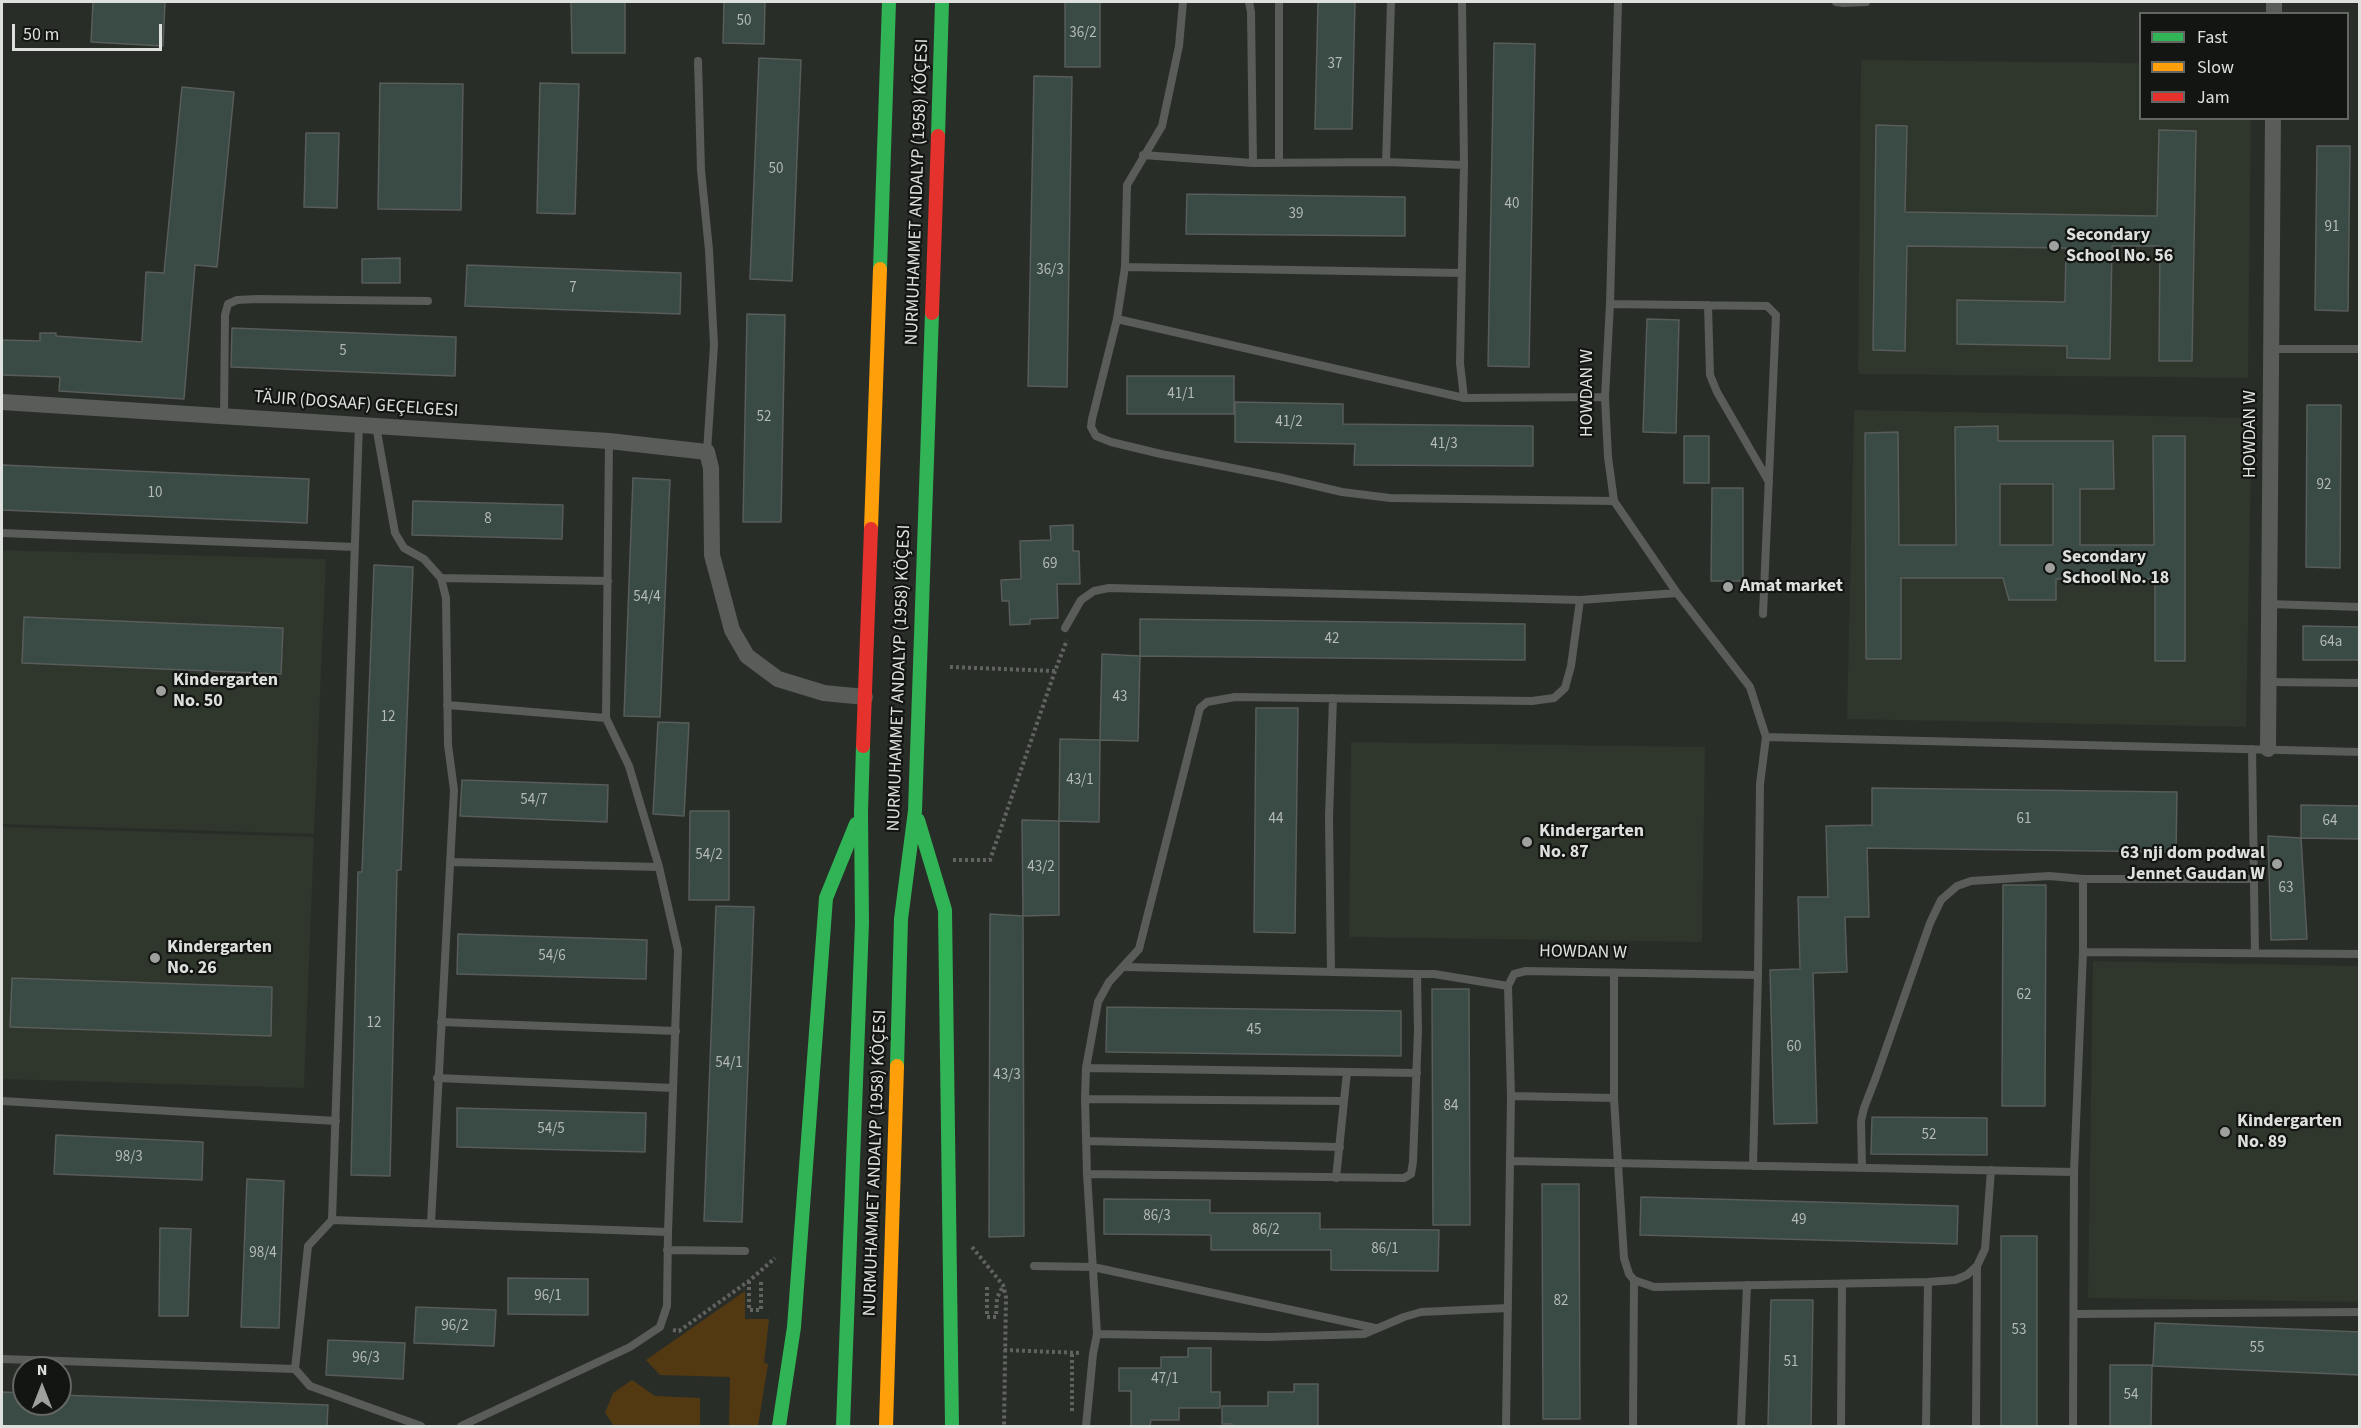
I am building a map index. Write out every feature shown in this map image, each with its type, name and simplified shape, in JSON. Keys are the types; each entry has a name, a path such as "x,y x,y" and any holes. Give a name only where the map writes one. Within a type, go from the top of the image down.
{"main road":[{"name":"NURMUHAMMET ANDALYP (1958) KÖÇESI","path":"843,1426 862,923 861,812 889,2"},
{"name":"NURMUHAMMET ANDALYP (1958) KÖÇESI","path":"886,1426 901,919 915,811 942,2"},
{"path":"915,811 945,910 952,1426"},
{"path":"779,1426 794,1327 826,898 861,812"}],"street":[{"name":"HOWDAN W","path":"2260,749 2269,682 2273,120"},
{"name":"TÄJIR (DOSAAF) GEÇELGESI","path":"2,402 609,441 707,452"},
{"path":"707,452 711,468 712,555 732,630 747,656 778,679 824,693 865,697"}],"lane":[{"path":"1183,2 1179,46 1162,126 1127,185 1125,267 1117,319 1091,428 1096,436 1111,442 1351,493 1390,498 1614,501"},
{"path":"1249,2 1253,163"},
{"path":"1279,163 1280,2"},
{"path":"1386,162 1391,2"},
{"path":"1462,2 1464,165 1460,363 1464,398"},
{"name":"HOWDAN W","path":"1508,986 1514,974 1526,971 1758,975 1760,784 1766,737 1750,687 1677,593 1614,501 1608,457 1605,397 1610,304 1618,2"},
{"path":"1836,2 1866,2"},
{"path":"698,61 701,170 709,250 714,345 707,452"},
{"path":"1143,155 1253,163 1386,162 1464,165"},
{"path":"1125,267 1461,273"},
{"path":"224,416 225,315 228,304 237,300 256,299 428,301"},
{"path":"1610,304 1767,306 1776,315 1763,614"},
{"path":"1708,305 1710,375 1717,392 1769,483"},
{"path":"1117,319 1464,398 1605,397"},
{"path":"2271,350 2360,349"},
{"path":"295,1369 308,1246 332,1220 359,424"},
{"path":"376,426 395,533 404,548 424,559 441,578 446,598 448,745 454,790 431,1223"},
{"path":"461,1426 630,1347 660,1327 667,1306 678,950 658,867 629,766 606,718 609,441"},
{"path":"2,533 355,547"},
{"path":"441,578 608,581"},
{"path":"1067,624 1081,600 1094,591 1109,588 1580,600 1677,593"},
{"path":"1086,1426 1097,1334 1087,1174 1084,1099 1086,1068 1098,1002 1109,982 1139,949 1200,708 1207,702 1235,697 1532,701 1554,698 1565,688 1571,666 1580,600"},
{"path":"2269,604 2360,607"},
{"path":"2269,682 2360,683"},
{"path":"1331,972 1329,818 1333,698"},
{"path":"447,705 606,718"},
{"path":"1766,737 2360,752"},
{"path":"2255,953 2254,879 2260,749"},
{"path":"450,862 658,867"},
{"path":"1862,1168 1861,1121 1864,1107 1930,923 1941,900 1958,886 1971,881 2049,876 2083,879 2254,879"},
{"path":"2073,1426 2074,1172 2083,952 2083,879"},
{"path":"2083,952 2360,954"},
{"path":"1125,967 1434,974 1508,986 1511,1096 1506,1426"},
{"path":"1087,1174 1404,1178 1411,1174 1417,1073 1417,974"},
{"path":"1614,974 1614,1098 1624,1258 1629,1274 1634,1280 1653,1287 1955,1280 1967,1275 1977,1266 1985,1249 1991,1170"},
{"path":"1754,1166 1758,975"},
{"path":"441,1022 676,1030"},
{"path":"1086,1068 1417,1073"},
{"path":"1336,1178 1347,1072"},
{"path":"437,1078 673,1088"},
{"path":"1511,1096 1614,1098"},
{"path":"1084,1099 1344,1101"},
{"path":"2,1101 336,1121"},
{"path":"1086,1141 1340,1147"},
{"path":"1510,1161 2074,1172"},
{"path":"332,1220 668,1232"},
{"path":"667,1250 745,1251"},
{"path":"1034,1266 1093,1267 1375,1328"},
{"path":"1976,1426 1977,1266"},
{"path":"1633,1426 1634,1280"},
{"path":"1926,1426 1928,1282"},
{"path":"1840,1426 1842,1284"},
{"path":"1741,1426 1747,1285"},
{"path":"1097,1334 1267,1336 1364,1334 1421,1312 1508,1308"},
{"path":"2074,1314 2360,1312"},
{"path":"2,1359 295,1369 310,1386 421,1426"}],"path":[{"path":"953,860 990,860 1054,671 1068,637 1067,624"},
{"path":"950,667 1054,671"},
{"path":"967,1241 1003,1285 1006,1297 1004,1426"},
{"path":"660,1327 679,1331 749,1281 780,1253"},
{"path":"749,1281 749,1310 761,1310 761,1281"},
{"path":"987,1287 987,1317 996,1317 998,1298 1003,1285"},
{"path":"1004,1350 1093,1354"},
{"path":"1072,1352 1072,1416"}],"shaded area":[{"name":"Secondary School No. 56","path":"1861,60 2139,63 2139,120 2251,120 2248,378 1858,374"},
{"name":"Secondary School No. 18","path":"1854,410 2252,418 2246,727 1847,719"},
{"name":"Kindergarten No. 50","path":"2,550 326,559 314,834 2,824"},
{"name":"Kindergarten No. 87","path":"1351,742 1705,747 1702,942 1349,937"},
{"name":"Kindergarten No. 26","path":"2,827 314,837 304,1088 2,1079"},
{"name":"Kindergarten No. 89","path":"2093,961 2359,966 2359,1302 2088,1298"},
{"path":"745,1291 745,1319 769,1319 764,1363 768,1364 758,1426 729,1426 730,1377 660,1375 646,1360"},
{"path":"632,1380 655,1396 700,1398 700,1426 614,1426 605,1413 613,1393"}],"building":[{"path":"93,2 165,2 163,46 91,42"},
{"path":"571,2 625,2 625,53 572,53"},
{"path":"724,2 765,2 764,44 723,43"},
{"path":"1065,2 1100,2 1100,67 1065,67"},
{"path":"1318,2 1355,2 1352,129 1315,129"},
{"path":"1494,43 1535,44 1529,367 1488,366"},
{"path":"759,58 801,60 792,281 750,279"},
{"path":"1034,76 1072,77 1067,387 1028,386"},
{"path":"380,83 463,84 461,210 378,209"},
{"path":"540,83 579,84 575,214 537,213"},
{"path":"182,87 234,92 217,267 195,265 184,399 59,391 60,377 2,375 2,340 40,341 40,333 56,333 56,336 142,342 146,272 164,273"},
{"path":"1876,125 1907,126 1905,212 2157,216 2159,130 2196,131 2192,361 2159,361 2160,246 2112,246 2110,359 2067,358 2067,346 1957,344 1957,300 2065,302 2066,248 1907,246 1905,351 1873,350"},
{"path":"306,133 339,133 337,208 304,207"},
{"path":"2317,146 2350,146 2348,311 2315,310"},
{"path":"1187,194 1405,197 1405,236 1186,234"},
{"path":"400,258 400,283 362,283 362,259"},
{"path":"467,265 681,273 680,314 465,306"},
{"path":"747,314 785,315 781,522 743,522"},
{"path":"1647,319 1679,320 1676,433 1643,432"},
{"path":"232,328 456,337 455,376 231,367"},
{"path":"1127,376 1234,376 1234,414 1127,414"},
{"path":"1235,402 1343,404 1343,424 1533,426 1533,466 1354,465 1355,444 1235,442"},
{"path":"2307,405 2341,405 2340,568 2306,567"},
{"name":"Secondary School No. 18","path":"1998,426 1998,441 2113,441 2114,489 2080,489 2080,545 2154,545 2153,436 2185,436 2185,661 2155,661 2155,579 2056,579 2056,600 2009,600 2003,578 1901,578 1901,659 1866,659 1865,433 1898,432 1899,545 1956,545 1955,427","holes":["2000,484 2053,484 2053,545 2000,545"]},
{"path":"1684,436 1709,436 1709,483 1684,483"},
{"path":"2,465 309,479 307,523 2,510"},
{"path":"633,478 670,480 660,717 624,716"},
{"path":"1712,488 1743,488 1743,581 1711,581"},
{"path":"413,501 563,505 562,539 412,535"},
{"path":"1073,525 1073,551 1079,551 1080,584 1057,584 1058,618 1030,619 1030,624 1010,625 1009,601 1002,601 1001,580 1021,579 1020,541 1051,540 1050,526"},
{"path":"374,565 413,567 401,870 397,870 390,1176 351,1175 358,872 362,872"},
{"path":"24,617 283,628 281,674 22,663"},
{"path":"1140,619 1525,624 1525,660 1140,656"},
{"path":"2303,626 2360,627 2360,660 2303,660"},
{"path":"1102,654 1140,656 1138,741 1100,740"},
{"path":"1256,708 1298,708 1295,933 1254,932"},
{"path":"658,722 689,723 684,816 653,814"},
{"path":"1060,739 1100,740 1099,822 1059,821"},
{"path":"462,780 608,785 607,822 460,816"},
{"path":"1872,788 2177,792 2176,852 1867,848 1869,917 1845,917 1847,972 1813,973 1817,1123 1774,1124 1770,970 1800,969 1798,897 1828,897 1826,826 1872,825"},
{"path":"2301,805 2360,806 2360,839 2301,838"},
{"path":"690,811 729,811 729,900 689,900"},
{"path":"1022,820 1059,821 1059,915 1023,916"},
{"path":"2268,836 2301,838 2307,939 2271,940"},
{"path":"2003,885 2046,885 2045,1106 2002,1106"},
{"path":"716,906 754,907 742,1222 704,1221"},
{"path":"990,914 1023,916 1024,1236 989,1237"},
{"path":"458,934 647,940 646,979 457,974"},
{"path":"12,978 272,987 271,1036 10,1027"},
{"path":"1432,989 1469,989 1470,1225 1433,1225"},
{"path":"1107,1007 1401,1011 1401,1056 1106,1052"},
{"path":"457,1108 646,1113 645,1152 457,1147"},
{"path":"1872,1117 1987,1118 1987,1155 1871,1154"},
{"path":"56,1135 203,1142 202,1180 54,1174"},
{"path":"247,1179 284,1181 279,1328 241,1327"},
{"path":"1542,1184 1579,1184 1580,1419 1543,1419"},
{"path":"1641,1197 1958,1206 1957,1244 1640,1235"},
{"path":"1104,1199 1210,1200 1210,1213 1320,1213 1320,1229 1439,1230 1438,1271 1331,1270 1331,1250 1211,1250 1211,1235 1104,1234"},
{"path":"160,1228 191,1229 188,1316 159,1316"},
{"path":"2001,1236 2037,1236 2037,1426 2001,1426"},
{"path":"508,1278 588,1279 588,1315 508,1314"},
{"path":"1771,1300 1813,1300 1811,1426 1768,1426"},
{"path":"416,1307 496,1310 494,1346 414,1343"},
{"path":"2155,1323 2360,1332 2360,1375 2153,1366"},
{"path":"328,1340 405,1343 403,1379 326,1375"},
{"path":"1188,1348 1211,1348 1211,1392 1220,1392 1220,1408 1179,1408 1179,1420 1151,1420 1150,1426 1131,1426 1131,1391 1119,1391 1119,1368 1161,1368 1161,1357 1188,1357"},
{"path":"2110,1365 2152,1365 2151,1426 2110,1426"},
{"path":"1294,1384 1318,1384 1318,1426 1222,1424 1222,1406 1268,1406 1268,1392 1294,1392"},
{"path":"2,1392 12,1392 12,1416 72,1416 72,1395 328,1405 327,1426 2,1426"}],"traffic: fast":[{"path":"880,269 889,2"},
{"path":"938,136 942,2"},
{"path":"897,1066 901,919 915,811 932,313"},
{"path":"843,1426 862,923 863,746"},
{"path":"918,820 945,910 952,1426"},
{"path":"779,1426 794,1327 826,898 856,824"}],"traffic: slow":[{"path":"871,529 880,269"},
{"path":"886,1426 897,1066"}],"traffic: jam":[{"path":"932,313 938,136"},
{"path":"863,746 871,529"}],"place":[{"name":"Secondary School No. 56","path":"2054,246"},
{"name":"Secondary School No. 18","path":"2050,568"},
{"name":"Amat market","path":"1728,587"},
{"name":"Kindergarten No. 50","path":"161,691"},
{"name":"Kindergarten No. 87","path":"1527,842"},
{"name":"63 nji dom podwal Jennet Gaudan W","path":"2277,864"},
{"name":"Kindergarten No. 26","path":"155,958"},
{"name":"Kindergarten No. 89","path":"2225,1132"}]}
